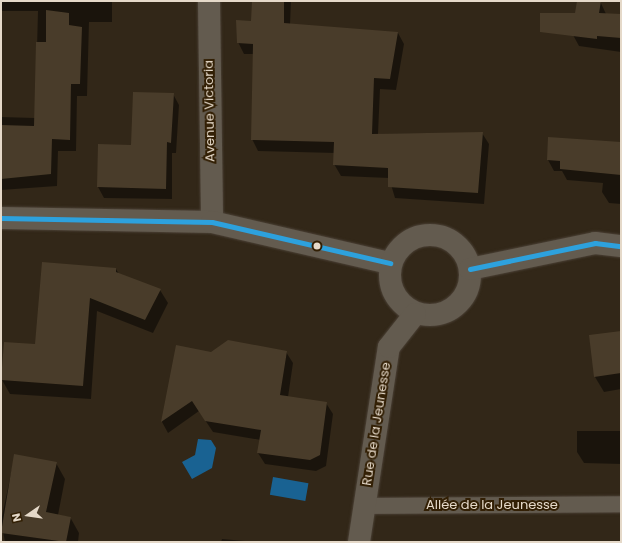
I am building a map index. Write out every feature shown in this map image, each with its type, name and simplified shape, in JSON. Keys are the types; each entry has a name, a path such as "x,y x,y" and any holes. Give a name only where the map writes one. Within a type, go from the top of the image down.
{"street":[{"name":"Avenue Victoria","path":"209,1 212,222"},
{"path":"1,218 212,222 390,263"},
{"path":"432,235 457,245 470,269 466,293 450,310 439,315 415,314 396,298 391,288 390,263 406,242 432,235"},
{"path":"470,269 595,243 621,246"},
{"name":"Rue de la Jeunesse","path":"359,542 388,347 415,314"}],"lane":[{"name":"Allée de la Jeunesse","path":"364,506 621,504"}],"water":[{"path":"198,439 211,440 216,448 212,468 192,479 182,462 195,455"},
{"path":"273,477 308,483 305,501 270,495"}],"building":[{"path":"252,1 284,1 284,23 398,32 390,79 374,78 372,134 483,132 478,193 388,187 388,168 333,165 334,142 251,140 253,44 237,43 236,20 251,21"},
{"path":"577,1 601,1 599,13 621,14 621,38 597,36 597,39 540,32 540,13 575,13"},
{"path":"46,10 69,13 69,25 82,27 80,84 71,84 70,140 52,139 51,174 1,179 1,125 34,126 36,42 46,42"},
{"path":"133,92 174,93 171,143 167,142 166,189 97,187 98,144 131,145"},
{"path":"548,137 621,142 621,175 560,169 560,161 547,160"},
{"path":"42,262 116,268 116,272 161,289 145,320 90,298 83,386 1,380 4,342 35,344"},
{"path":"621,331 621,373 594,377 589,335"},
{"path":"228,340 287,351 280,395 327,402 320,455 310,460 257,453 261,430 205,421 192,401 161,422 176,345 211,352"},
{"path":"14,454 57,462 46,512 71,517 66,542 1,533"}],"transit line":[{"path":"1,218 212,222 390,263"},
{"path":"470,269 595,243 621,246"}]}
